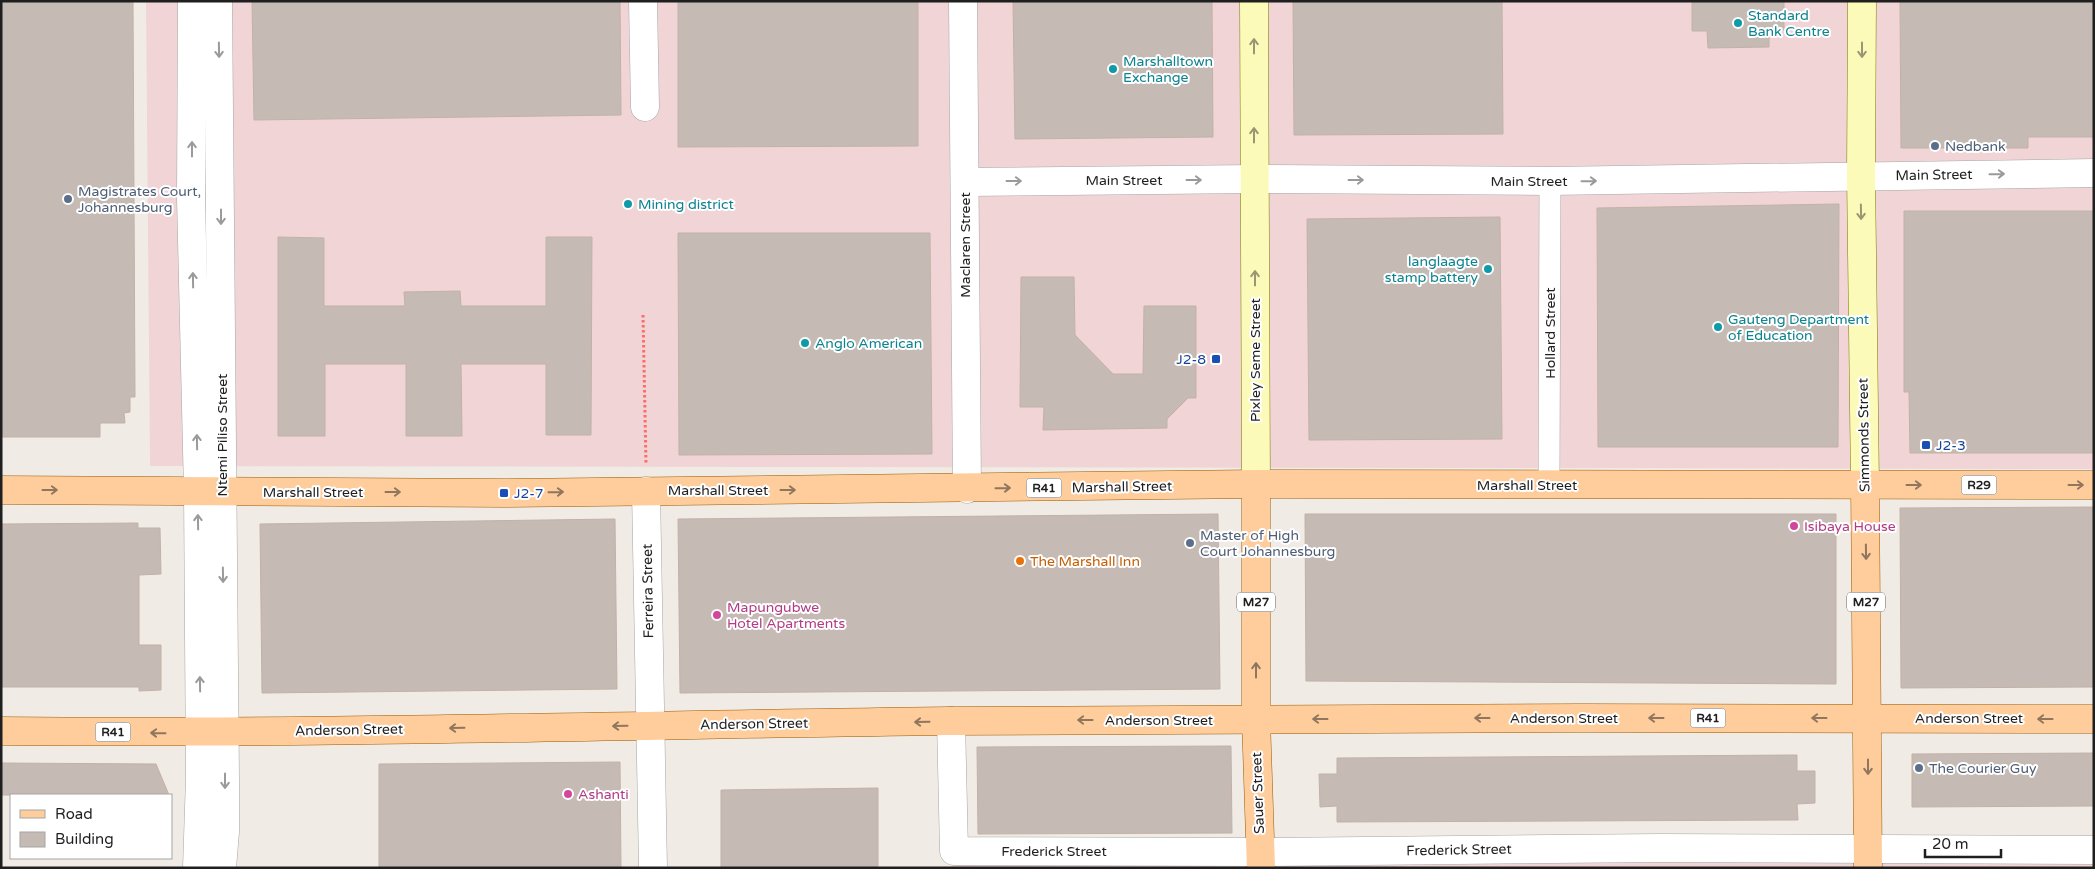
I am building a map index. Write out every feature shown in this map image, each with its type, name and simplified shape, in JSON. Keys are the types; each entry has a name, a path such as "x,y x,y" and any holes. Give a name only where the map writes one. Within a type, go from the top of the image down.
{"main road":[{"name":"Pixley Seme Street","path":"1254,1 1256,719"},
{"name":"Simmonds Street","path":"1862,1 1861,176 1868,858"},
{"name":"Marshall Street","path":"1,490 504,493 967,489 1256,484 2094,485"},
{"name":"Sauer Street","path":"1256,719 1261,860"},
{"name":"Anderson Street","path":"212,733 951,721 2094,719"},
{"name":"R41","path":"1,731 212,733"}],"street":[{"name":"Ntemi Piliso Street","path":"192,1 191,198 210,491"},
{"name":"Ntemi Piliso Street","path":"197,868 212,733 210,491 218,1"},
{"path":"643,1 644,107"},
{"name":"Maclaren Street","path":"963,1 967,489"},
{"name":"Main Street","path":"965,182 1255,179 1550,181 2094,173"},
{"name":"Hollard Street","path":"1549,484 1550,181"},
{"name":"Ferreira Street","path":"646,491 652,868"},
{"name":"Frederick Street","path":"951,721 954,850 1261,860 1660,848 1868,858 2094,850"},
{"name":"Ntemi Piliso Street","path":"212,733 225,832 222,868"}],"path":[{"path":"643,315 646,491"}],"shaded area":[{"path":"146,1 2094,1 2094,469 150,466"},
{"path":"2094,860 2094,868 952,868 953,863"}],"building":[{"name":"Magistrates Court, Johannesburg","path":"1,1 133,1 135,397 130,397 130,412 124,413 125,423 100,423 100,437 1,437"},
{"path":"252,1 620,1 621,115 254,120"},
{"path":"678,1 918,1 918,146 678,147"},
{"name":"Marshalltown Exchange","path":"1013,1 1212,1 1213,137 1015,139"},
{"path":"1293,1 1502,1 1503,134 1294,135"},
{"name":"Standard Bank Centre","path":"1692,1 1784,1 1784,30 1769,30 1769,47 1708,48 1707,31 1692,31"},
{"path":"1900,1 2094,1 2094,137 2028,137 2028,148 1901,148"},
{"name":"Gauteng Department of Education","path":"1839,204 1838,447 1598,447 1597,208"},
{"path":"1904,211 2094,211 2094,453 1910,453 1909,392 1904,392"},
{"path":"1500,217 1502,439 1309,440 1307,219"},
{"name":"Anglo American","path":"678,233 930,233 932,454 679,455"},
{"path":"278,237 324,238 324,306 405,306 404,292 460,291 461,306 546,306 546,237 592,237 591,435 546,435 546,364 461,364 462,436 406,436 406,364 325,364 325,436 278,436"},
{"path":"1021,277 1074,277 1075,335 1113,374 1143,374 1144,306 1196,306 1196,398 1188,398 1167,419 1167,428 1043,430 1044,407 1020,407"},
{"path":"2094,507 2094,687 1901,688 1900,508"},
{"path":"1218,514 1220,689 680,693 678,519"},
{"path":"1305,514 1836,514 1836,684 1306,681"},
{"path":"615,519 617,689 262,693 260,524"},
{"path":"138,523 138,528 160,528 161,574 139,575 139,645 161,645 161,690 139,691 139,687 1,687 1,524"},
{"path":"1231,746 1232,833 978,834 977,747"},
{"path":"2094,753 2094,806 1912,807 1912,754"},
{"path":"1797,755 1797,771 1815,771 1815,803 1797,804 1798,820 1337,822 1337,806 1320,807 1319,774 1337,774 1337,758"},
{"path":"620,762 621,868 379,868 379,764"},
{"path":"1,763 156,764 169,794 10,794 1,795"},
{"path":"878,788 878,868 721,868 721,790"}],"place":[{"name":"Standard Bank Centre","path":"1738,23"},
{"name":"Marshalltown Exchange","path":"1113,69"},
{"name":"Nedbank","path":"1935,146"},
{"name":"Magistrates Court, Johannesburg","path":"68,199"},
{"name":"Mining district","path":"628,204"},
{"name":"langlaagte stamp battery","path":"1488,269"},
{"name":"Gauteng Department of Education","path":"1718,327"},
{"name":"Anglo American","path":"805,343"},
{"name":"J2-8","path":"1216,359"},
{"name":"J2-3","path":"1926,445"},
{"name":"J2-7","path":"504,493"},
{"name":"Isibaya House","path":"1794,526"},
{"name":"Master of High Court Johannesburg","path":"1190,543"},
{"name":"The Marshall Inn","path":"1020,561"},
{"name":"Mapungubwe Hotel Apartments","path":"717,615"},
{"name":"The Courier Guy","path":"1919,768"},
{"name":"Ashanti","path":"568,794"}]}
